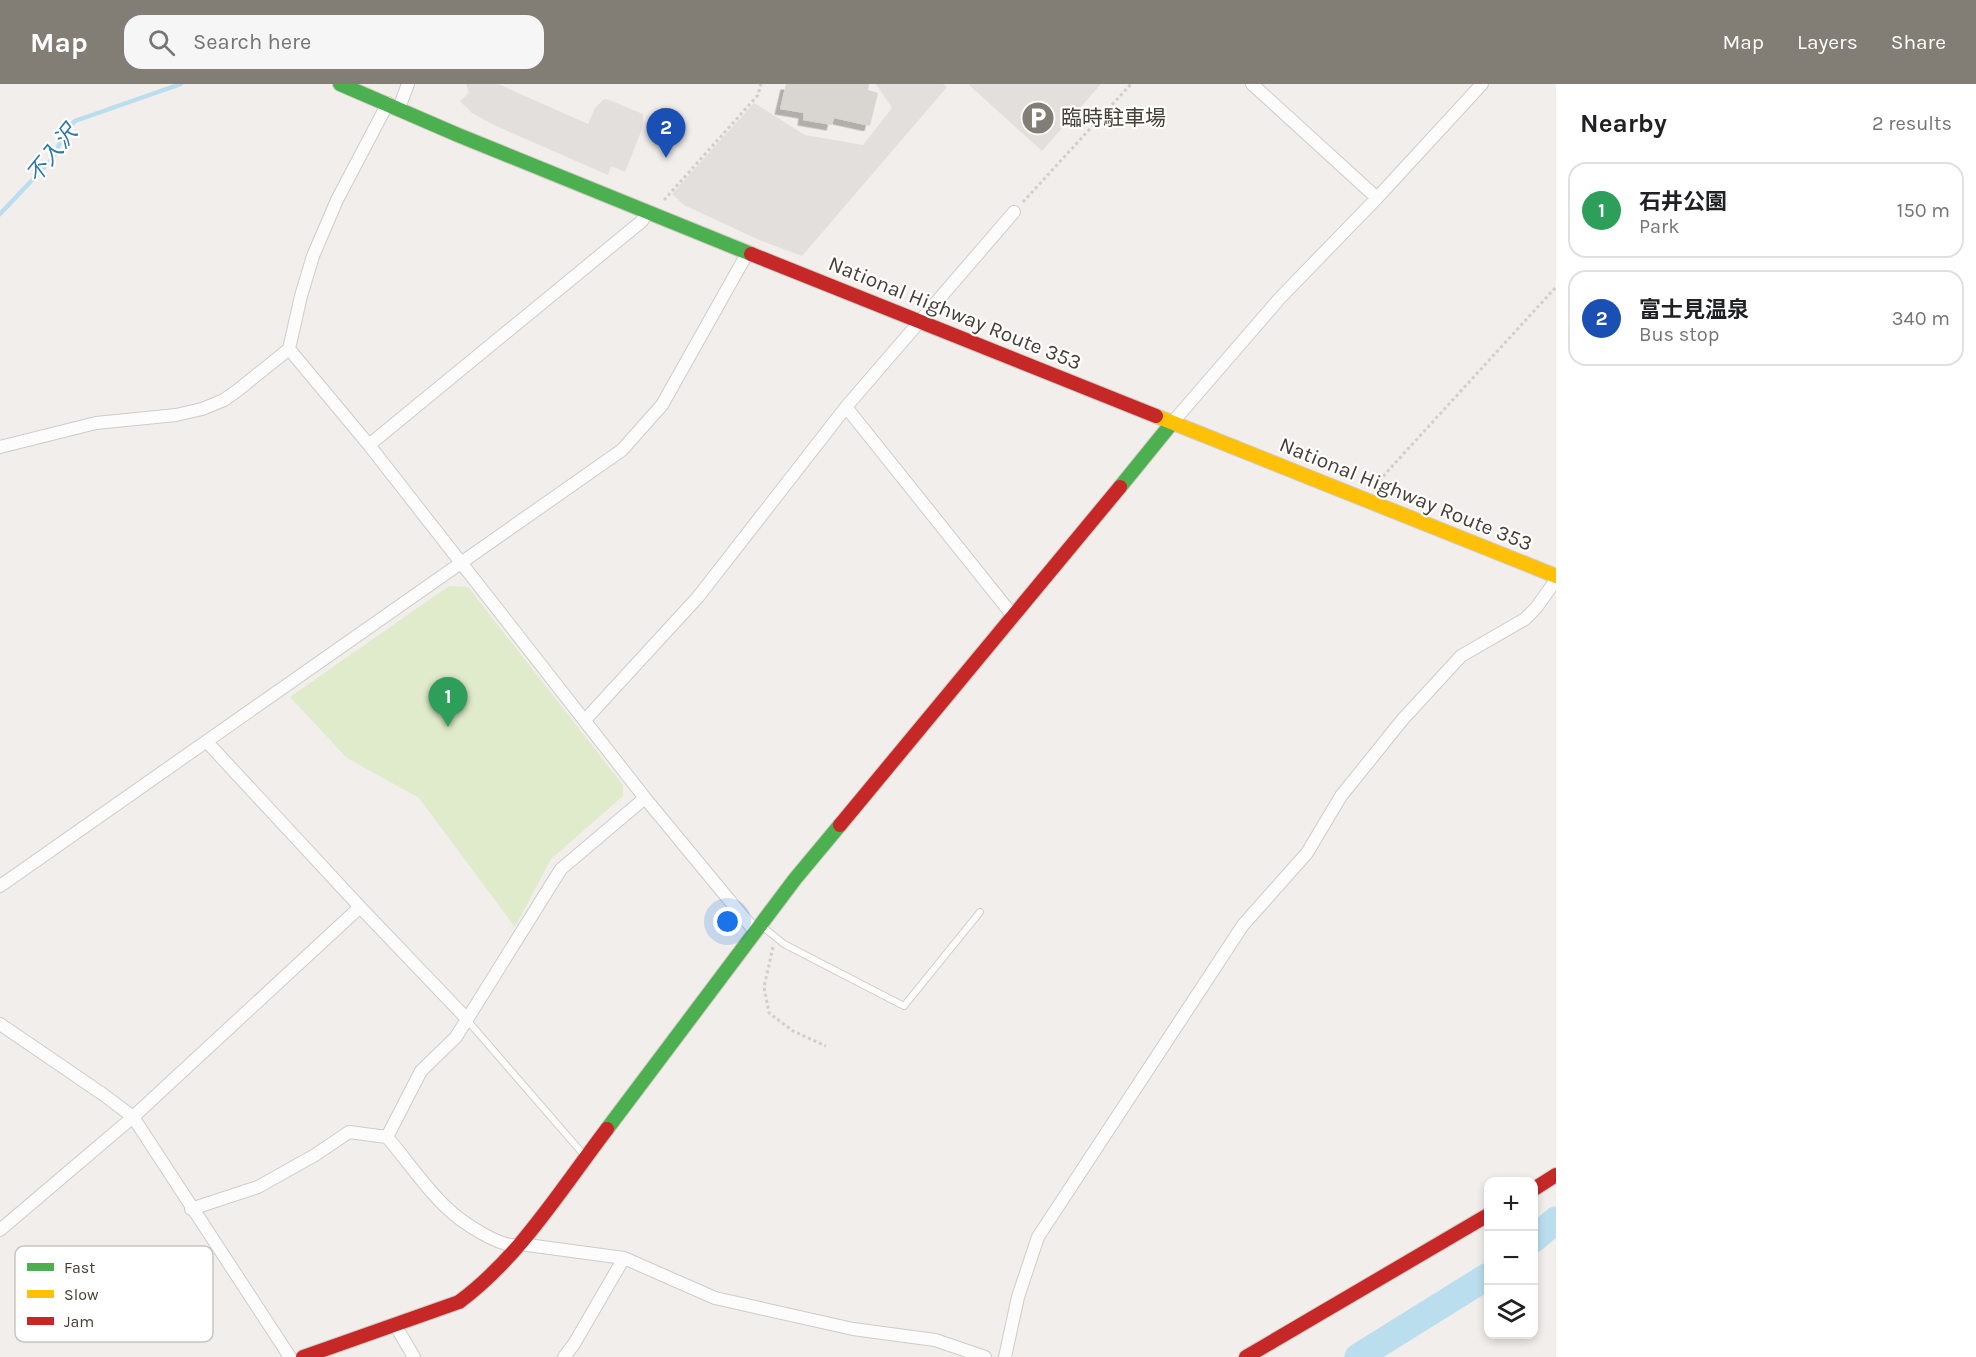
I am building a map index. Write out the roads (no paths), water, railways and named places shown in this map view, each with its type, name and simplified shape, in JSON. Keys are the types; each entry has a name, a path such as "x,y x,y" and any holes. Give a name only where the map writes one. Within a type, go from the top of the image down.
{"main road":[{"name":"National Highway Route 353","path":"340,84 458,135 1556,578"},
{"path":"303,1357 459,1302 481,1286 520,1244 757,927 1172,423"},
{"path":"1538,1186 1556,1175"},
{"path":"1246,1357 1484,1217"}],"street":[{"path":"0,447 96,423 176,415 202,409 231,395 289,349 313,256 338,200 408,84"},
{"path":"1252,84 1377,198"},
{"path":"1172,423 1280,298 1377,198 1482,84"},
{"path":"585,720 698,597 846,406 1014,212"},
{"path":"369,445 653,214"},
{"path":"0,885 622,450 662,405 747,252"},
{"path":"289,349 369,445 645,798 757,927"},
{"path":"846,406 1014,617"},
{"path":"1005,1357 1018,1297 1038,1237 1243,925 1307,853 1341,796 1403,719 1461,656 1525,619 1536,608 1556,578"},
{"path":"207,742 467,1020"},
{"path":"387,1137 420,1071 456,1037 502,960 561,870 645,798"},
{"path":"0,1230 133,1118 360,907"},
{"path":"0,1024 104,1095 133,1118 290,1357"},
{"path":"191,1209 258,1186 315,1155 349,1132 387,1137 447,1209 487,1236 515,1246 520,1244 624,1258 714,1298 853,1329 935,1340 985,1357"},
{"path":"564,1357 574,1344 624,1258"},
{"path":"395,1325 414,1357"}],"lane":[{"path":"757,927 784,944 904,1006 980,912"},
{"path":"467,1020 585,1156"}],"waterway":[{"name":"不入沢","path":"0,214 53,158 65,132 75,121 181,84"},
{"path":"1538,1236 1556,1220"},
{"path":"1358,1357 1484,1278"}],"place":[{"name":"臨時駐車場","path":"1038,118"},
{"name":"富士見温泉","path":"666,158"},
{"name":"石井公園","path":"448,727"}]}
